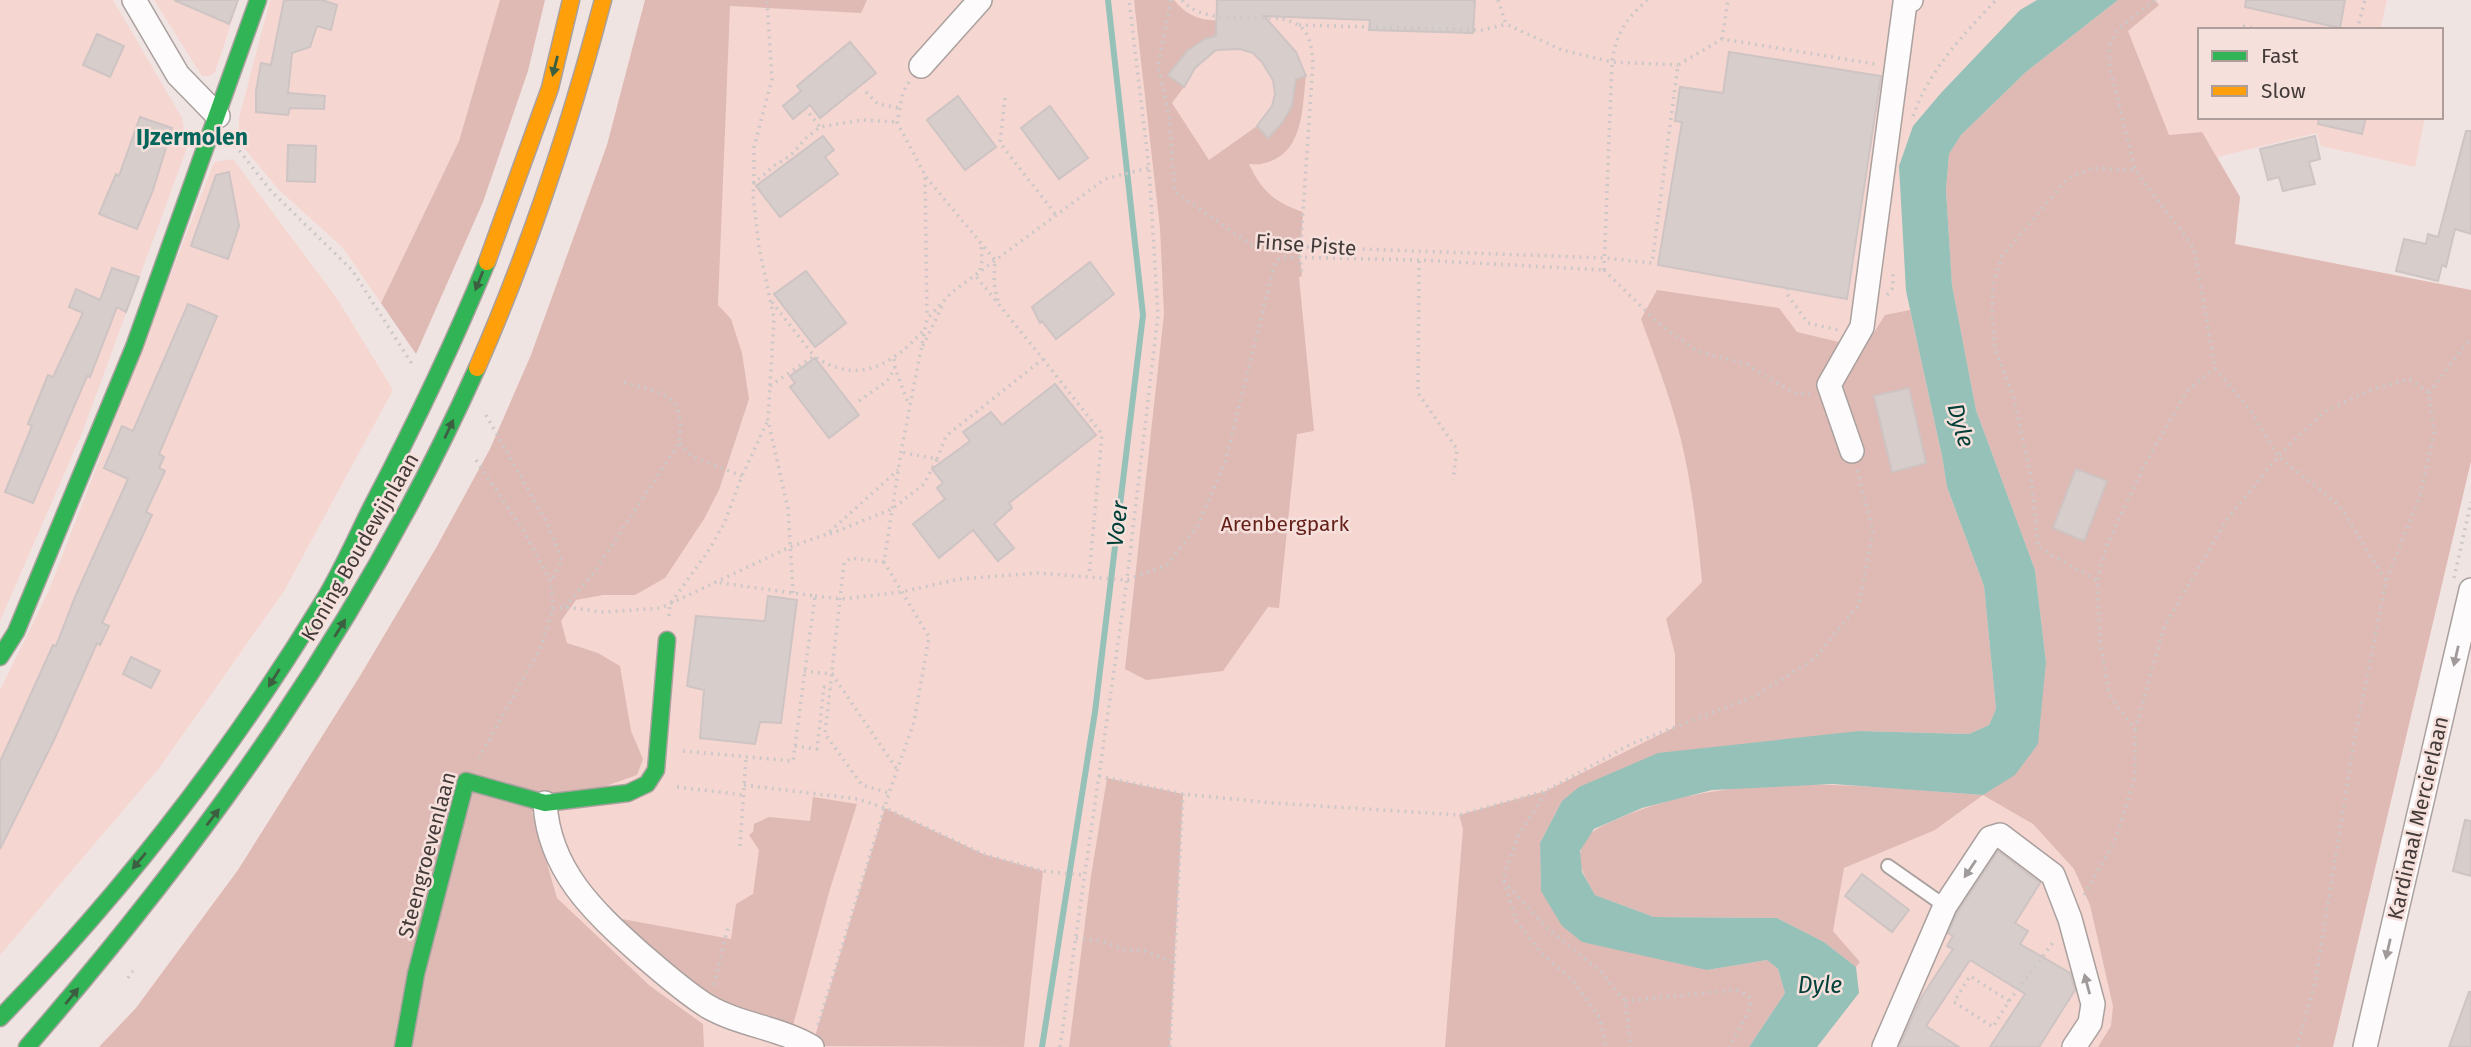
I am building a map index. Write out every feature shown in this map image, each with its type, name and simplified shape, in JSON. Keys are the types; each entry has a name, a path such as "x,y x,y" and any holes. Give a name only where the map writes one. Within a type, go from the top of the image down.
{"main road":[{"path":"0,657 19,626 27,601 134,347 258,0"},
{"name":"Koning Boudewijnlaan","path":"0,1018 43,974 160,837 267,689 326,598 456,337 502,224 550,88 571,0"},
{"name":"Koning Boudewijnlaan","path":"27,1047 172,872 239,782 344,622 400,522 446,437 495,327 534,223 596,30 603,0"},
{"path":"466,781 545,803 628,793 647,783 656,770 667,640"},
{"name":"Steengroevenlaan","path":"403,1047 416,974 466,781"}],"street":[{"path":"134,0 178,75 218,116"},
{"path":"921,66 980,0"},
{"path":"1852,451 1829,385 1862,327 1906,4 1911,0"},
{"name":"Kardinaal Mercierlaan","path":"2365,1047 2471,590"},
{"path":"545,803 546,821 569,879 597,915 666,976 709,1007 812,1046"},
{"path":"1884,1047 1945,906 1990,838 2000,835 2053,875 2070,919 2093,1004 2090,1023 2074,1047"}],"lane":[{"path":"1888,866 1945,906"}],"path":[{"path":"767,0 772,79 754,148 752,195 774,318 768,420 788,509 793,593"},
{"path":"1060,1047 1127,580 1158,314 1149,168 1129,0"},
{"name":"Finse Piste","path":"1171,0 1158,65 1169,116 1175,192 1252,245 1605,258 1652,263 1678,65"},
{"path":"1182,0 1188,7 1211,17 1264,18 1299,25 1483,30 1506,24 1562,50 1612,62 1678,65 1722,39 1897,68"},
{"path":"1498,0 1506,24"},
{"path":"1604,270 1612,62 1616,39 1628,20 1647,0"},
{"path":"1722,39 1728,0"},
{"path":"1909,127 1922,91 1957,42 1996,0"},
{"path":"2155,0 2118,29 2109,46 2110,68 2135,170 2194,248 2215,368 2250,410 2278,456 2340,506 2386,581"},
{"path":"2358,28 2365,0"},
{"path":"1299,25 1307,33 1313,62 1300,257 1302,276"},
{"path":"2243,26 2252,28"},
{"path":"921,66 902,92 897,122 925,175 995,260 994,283 998,303"},
{"path":"866,92 878,104 899,108"},
{"path":"1005,98 1000,143 1056,215"},
{"path":"805,108 820,127"},
{"path":"754,183 775,164 790,156 820,127 862,120 897,122"},
{"path":"235,146 271,191 352,270 414,366"},
{"path":"927,319 945,299 977,273 1105,179 1149,168"},
{"path":"2096,580 2038,547 2031,475 2013,395 1995,350 1993,283 2002,256 2068,178 2092,168 2135,170"},
{"path":"812,1046 889,793 914,722 929,637 884,562 909,405 927,319 925,175"},
{"path":"977,273 982,261 981,243"},
{"path":"714,582 841,599 901,592 960,579 1037,573 1127,580 1167,565 1198,525 1225,462 1276,261 1282,257 1419,260 1604,270 1657,322 1697,351 1746,364 1794,393 1818,395 1829,385"},
{"path":"1419,260 1418,393 1457,449 1453,480"},
{"path":"1885,298 1893,288 1893,263"},
{"path":"977,273 1102,434 1090,576"},
{"path":"1788,289 1787,294 1808,323 1857,335"},
{"path":"920,351 945,299"},
{"path":"771,301 814,356 839,370 863,371 894,359 925,329"},
{"path":"2297,1047 2315,983 2355,737 2386,581 2420,496 2434,433 2430,393 2471,337"},
{"path":"770,386 814,356"},
{"path":"894,359 909,405"},
{"path":"553,609 565,607 603,612 661,608 790,547 892,509 923,484 946,436 1043,359"},
{"path":"859,401 887,381 895,368"},
{"path":"2136,730 2109,694 2100,641 2096,580 2107,545 2150,455 2187,391 2215,368"},
{"path":"2009,1001 1970,976 1954,1002 1993,1027 2070,919 2115,841 2135,777 2136,730 2164,628 2224,524 2278,456 2324,412 2373,388 2410,379 2430,393"},
{"path":"565,607 596,571 679,443 682,421 678,407 670,397 623,382"},
{"path":"485,413 547,523 562,562 551,582"},
{"path":"670,604 707,553 724,524 742,476 768,420"},
{"path":"679,443 691,456 742,476"},
{"path":"1099,776 1183,794 1460,816 1546,792 1631,744 1755,696 1814,659 1859,605 1873,531 1852,451"},
{"path":"901,452 937,459"},
{"name":"Steengroevenlaan","path":"466,781 540,649 553,609 551,582 525,533 476,460"},
{"path":"827,534 898,470"},
{"path":"2471,502 2465,526 2471,527"},
{"path":"884,562 851,558 844,563 825,734 862,785 889,793"},
{"path":"657,749 793,761 815,596"},
{"path":"804,671 832,674 898,771"},
{"path":"795,746 817,749 824,687 831,688"},
{"path":"740,846 747,757"},
{"path":"647,783 744,795"},
{"path":"744,785 858,799 886,808 983,854 1043,871 1085,875"},
{"path":"1546,792 1518,836 1503,879 1517,922 1541,953 1573,981 1600,1018 1606,1047"},
{"path":"1170,1047 1183,794"},
{"path":"1503,879 1549,930 1599,970 1625,1001 1631,1047"},
{"path":"718,970 728,927"},
{"path":"1076,938 1101,941 1126,950 1145,951 1173,962"},
{"path":"1625,1001 1736,990 1749,996 1751,1007 1729,1047"}],"green space":[{"path":"0,0 113,0 182,118 187,148 82,433 0,621"},
{"path":"154,0 239,0 215,72 210,76 202,76"},
{"path":"270,0 501,0 459,141 381,303 343,248 279,190 243,147 239,138 239,118"},
{"path":"500,0 545,0 528,71 483,202 416,354 381,303 459,141"},
{"name":"Arenbergpark","path":"645,0 2159,0 2160,3 2161,0 2387,0 2380,28 2198,28 2198,119 2425,119 2415,167 2321,146 2317,133 2217,157 2240,197 2235,244 2471,290 2471,461 2333,1047 99,1047 136,1008 238,870 360,676 436,548 490,449 531,355 607,145"},
{"path":"645,0 867,0 861,13 730,6 718,305 731,319 742,353 749,399 719,490 704,519 665,578 635,595 603,595 576,600 561,621 567,643 598,653 620,666 631,731 643,759 637,775 532,812 557,898 650,986 703,1024 704,1047 99,1047 136,1008 238,870 360,676 436,548 490,449 531,355 607,145"},
{"path":"1134,0 1174,0 1196,17 1240,21 1187,51 1169,76 1184,87 1172,103 1209,160 1257,126 1269,138 1292,106 1296,79 1306,76 1302,115 1294,140 1278,158 1263,164 1249,164 1270,195 1303,212 1300,257 1302,276 1299,277 1314,431 1297,434 1279,608 1268,607 1223,671 1146,680 1125,669 1164,314 1160,228"},
{"path":"2118,0 2155,0 2159,5 2128,31 2169,135 2202,132 2240,197 2235,244 2471,290 2471,461 2333,1047 2098,1047 2111,1026 2113,1006 2090,905 2074,869 2033,824 1983,795 2046,662 2035,570 1976,410 1952,285 1946,190 1949,154 1961,135 2026,72"},
{"path":"233,159 338,300 393,390 284,591 160,767 0,955 0,690 49,590 214,162"},
{"path":"1657,290 1779,308 1797,332 1864,348 1885,315 1910,310 1947,487 1984,586 1996,709 1989,725 1969,734 1859,731 1562,801 1540,843 1541,891 1707,970 1767,960 1778,969 1785,993 1749,1047 1445,1047 1463,829 1459,815 1546,791 1675,727 1675,654 1666,619 1702,582 1684,453 1670,402 1641,319"},
{"path":"1107,778 1183,794 1170,1047 1069,1047 1091,876"},
{"path":"1846,785 1983,795 1935,830 1844,868 1833,931 1860,962 1856,967 1824,942 1777,918 1654,917 1595,895 1580,862 1583,843 1591,833 1602,826 1663,803 1707,792 1753,787"},
{"path":"813,797 857,804 830,889 792,1029 705,994 611,917 731,939 736,904 753,894 759,850 749,835 753,832 754,824 769,817 810,821"},
{"path":"885,808 983,854 1043,871 1024,1047 812,1046"}],"water":[{"name":"Dyle","path":"2037,0 2118,0 2026,72 1961,135 1949,154 1946,190 1952,285 1976,410 2035,570 2046,662 2038,744 2015,775 1983,795 1833,784 1712,790 1642,808 1594,829 1580,851 1582,872 1595,895 1654,917 1777,918 1824,942 1856,967 1859,993 1817,1047 1749,1047 1785,993 1778,969 1767,960 1707,970 1582,942 1562,926 1541,891 1540,843 1562,801 1579,787 1658,753 1859,731 1969,734 1989,725 1996,709 1984,586 1947,487 1906,291 1899,166 1913,126 2020,10"}],"building":[{"path":"174,0 238,0 229,24"},
{"path":"284,0 322,0 337,5 331,30 317,26 310,47 292,53 288,93 325,96 324,109 290,108 288,115 256,112 256,91 261,63 271,65"},
{"path":"1217,0 1475,0 1473,33 1369,30 1370,20 1264,16 1296,52 1306,76 1296,79 1292,106 1282,123 1268,138 1257,126 1272,106 1275,94 1273,80 1253,53 1240,49 1216,50 1195,68 1184,87 1168,75 1187,51 1205,39 1216,36"},
{"path":"2246,0 2345,0 2340,28 2245,7"},
{"path":"97,34 124,46 110,77 83,65"},
{"path":"850,42 876,73 820,118 810,105 793,119 783,106 801,91 797,86"},
{"path":"1729,52 1881,76 1847,299 1658,265 1682,122 1675,121 1680,87 1723,93"},
{"path":"958,96 996,147 965,170 927,120"},
{"path":"1050,106 1088,158 1059,179 1021,128"},
{"path":"140,117 172,128 153,190 137,229 99,214 116,174 119,176"},
{"path":"2319,119 2366,119 2362,134 2318,124"},
{"path":"2466,131 2471,131 2471,234 2455,229 2446,267 2442,265 2438,281 2396,271 2404,239 2426,244 2428,234 2438,237"},
{"path":"823,136 834,150 825,157 838,174 780,217 756,186"},
{"path":"2315,136 2320,159 2309,162 2315,184 2283,191 2279,177 2268,180 2260,149"},
{"path":"288,145 316,146 315,182 287,181"},
{"path":"229,172 239,226 228,259 191,246 216,175"},
{"path":"1090,262 1114,294 1056,339 1042,321 1040,323 1032,307"},
{"path":"112,268 139,277 126,312 117,307 90,377 87,376 33,503 5,492 32,426 28,424 48,375 53,377 83,313 69,307 76,289 100,300"},
{"path":"806,271 846,323 815,347 774,294"},
{"path":"188,304 217,316 159,454 164,457 159,468 165,471 146,512 152,515 102,623 109,626 100,645 97,643 54,740 0,849 0,762 53,645 56,646 128,479 104,468 122,426 133,431"},
{"path":"815,358 859,415 829,438 790,387 795,383 790,376"},
{"path":"1055,384 1096,435 1009,503 1012,508 994,524 1014,548 998,561 973,530 939,558 913,524 945,499 937,488 943,483 932,469 970,441 963,432 991,412 1002,425"},
{"path":"1909,388 1926,463 1892,472 1874,396"},
{"path":"2076,469 2107,481 2084,541 2053,528"},
{"path":"768,596 797,600 781,723 760,722 755,744 700,738 704,690 687,686 696,616 765,621"},
{"path":"131,657 160,671 151,688 123,674"},
{"path":"2465,820 2471,821 2471,876 2453,871"},
{"path":"1998,851 2040,883 2015,923 2028,931 2020,944 2070,973 2075,990 2039,1047 1990,1047 2025,994 1970,960 1926,1026 1959,1047 1899,1047 1921,998 1953,949 1947,946 1953,936 1948,933 1957,913"},
{"path":"1862,874 1909,910 1892,932 1845,896"},
{"path":"2469,992 2471,1047 2449,1047"}],"waterway":[{"name":"Voer","path":"1042,1047 1095,712 1143,315 1108,0"}],"traffic: fast":[{"path":"0,657 16,632 134,347 258,0"},
{"path":"0,1018 90,921 174,818 289,656 343,566 461,324 487,262"},
{"path":"27,1047 158,888 277,724 384,552 432,462 477,368"},
{"path":"403,1047 416,974 466,781 545,803 628,793 647,784 656,770 667,640"}],"traffic: slow":[{"path":"487,262 550,88 571,0"},
{"path":"477,368 547,187 603,0"}],"district":[{"name":"IJzermolen","path":"192,137"}]}
